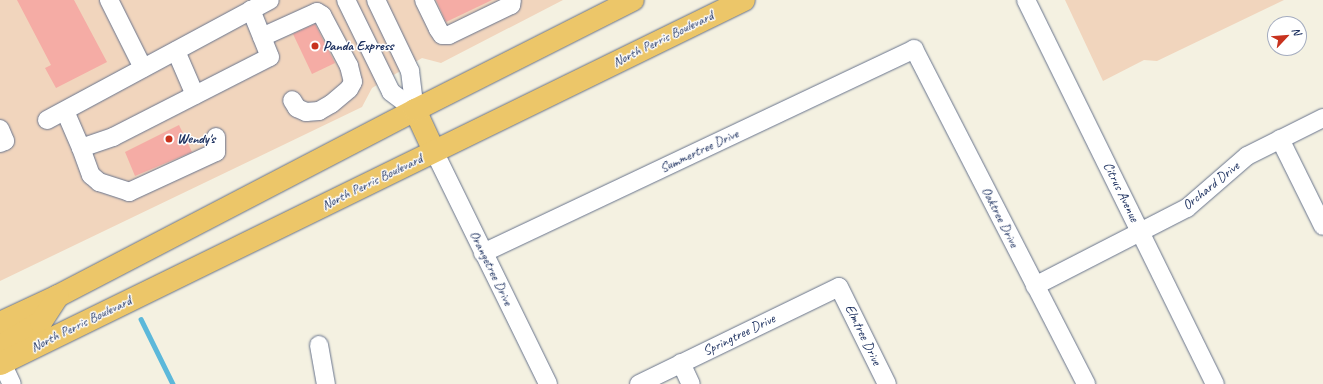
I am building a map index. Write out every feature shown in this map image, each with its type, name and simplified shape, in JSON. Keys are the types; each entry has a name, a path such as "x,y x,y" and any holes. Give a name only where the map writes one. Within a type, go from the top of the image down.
{"main road":[{"path":"0,323 58,296 415,110 633,0"},
{"name":"North Perris Boulevard","path":"1,363 744,0"},
{"path":"415,110 434,151"},
{"path":"1,363 2,345 41,322 58,296"}],"street":[{"path":"109,0 143,68"},
{"path":"47,120 270,0"},
{"path":"346,0 391,92 415,110"},
{"path":"376,0 410,71 415,110"},
{"path":"424,0 442,35 449,36 511,5 512,0"},
{"name":"Citrus Avenue","path":"1026,0 1215,384"},
{"path":"81,148 113,137 270,57 251,10"},
{"path":"262,37 317,12 322,15 349,66 353,82 349,88 331,104 319,111 306,112 297,108 292,100"},
{"name":"Summertree Drive","path":"483,253 914,49"},
{"name":"Oaktree Drive","path":"914,49 1086,384"},
{"path":"176,51 195,95"},
{"path":"65,110 91,175 99,182 130,192 216,152 216,137"},
{"name":"Orchard Drive","path":"1035,286 1187,208 1247,156 1280,138 1323,118"},
{"path":"0,129 5,141 0,143"},
{"path":"1280,138 1323,226"},
{"name":"Orangetree Drive","path":"434,151 548,384"},
{"name":"Springtree Drive","path":"639,384 839,287"},
{"name":"Elmtree Drive","path":"839,287 887,384"},
{"path":"319,345 326,384"},
{"path":"1,363 12,384"},
{"path":"681,363 691,384"}],"shaded area":[{"path":"0,0 563,0 441,63 422,58 372,88 362,107 0,281"},
{"path":"1065,0 1284,0 1157,61 1144,60 1103,81"}],"building":[{"path":"17,0 74,0 107,62 56,88 45,68 51,65"},
{"path":"436,0 492,0 446,22"},
{"name":"Panda Express","path":"315,24 335,63 312,74 293,34"},
{"name":"Wendy's","path":"179,125 192,152 135,176 125,152"}],"waterway":[{"path":"141,319 173,384"}],"place":[{"name":"Panda Express","path":"315,46"},
{"name":"Wendy's","path":"169,139"}]}
